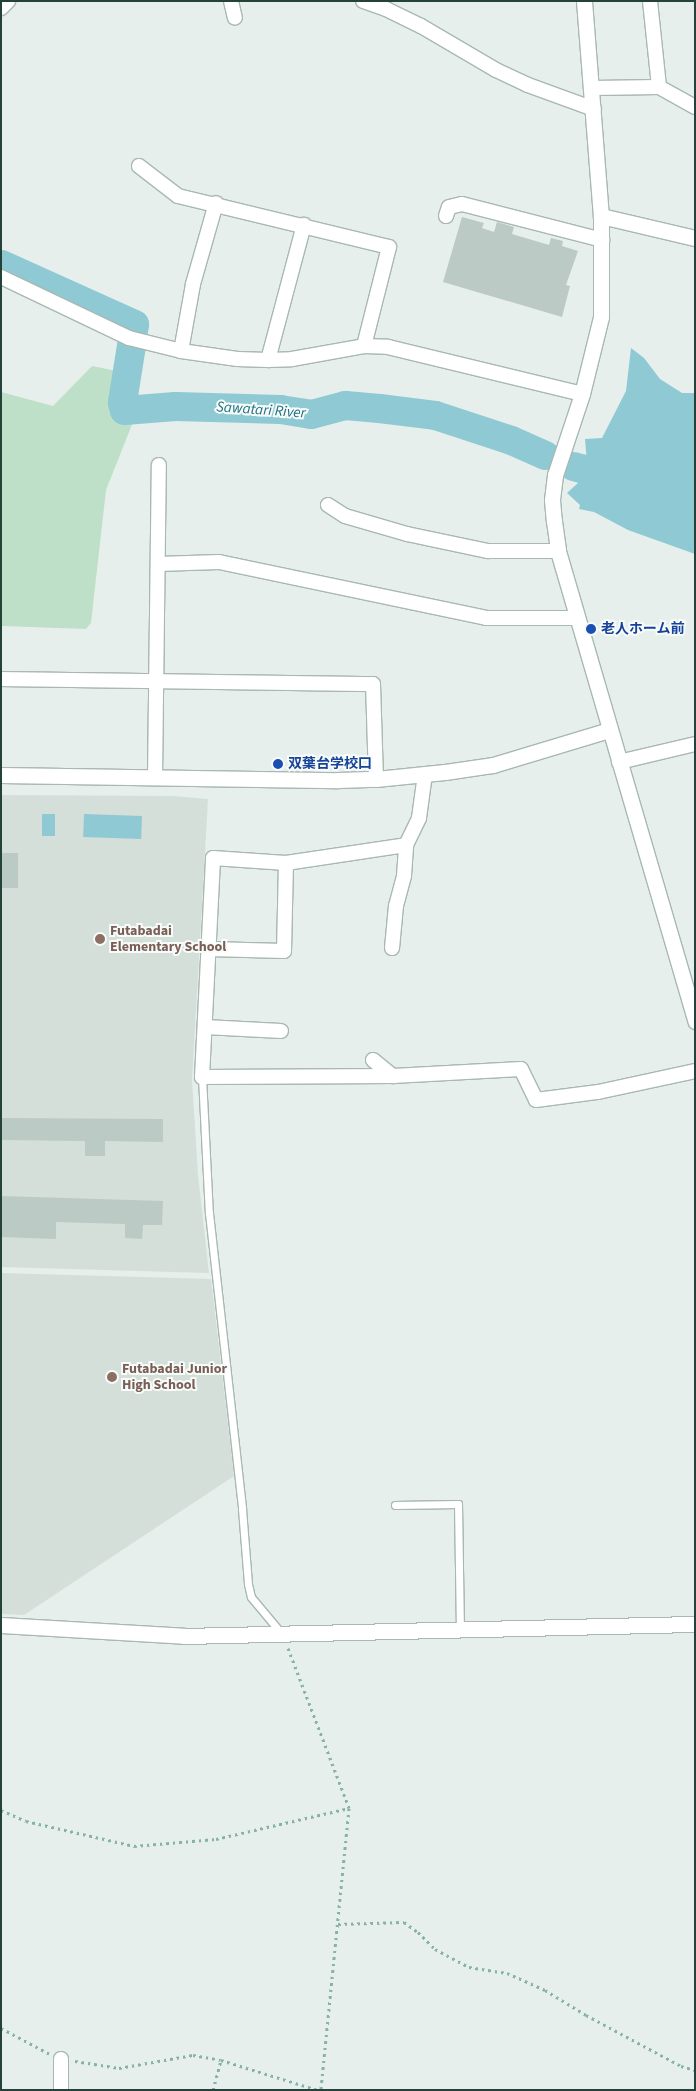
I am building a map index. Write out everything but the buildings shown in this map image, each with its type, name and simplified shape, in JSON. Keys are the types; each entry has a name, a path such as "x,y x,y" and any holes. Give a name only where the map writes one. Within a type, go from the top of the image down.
{"street":[{"path":"1,8 8,1"},
{"path":"231,1 235,18"},
{"path":"363,1 386,9 421,26 496,70 528,85 594,109"},
{"path":"650,1 659,87"},
{"path":"586,4 601,216 601,317 582,394 555,475 552,500 558,551 695,1021"},
{"path":"592,88 659,87 695,107"},
{"path":"139,166 178,196 216,203 389,247 364,346"},
{"path":"181,351 193,284 216,203"},
{"path":"446,216 450,207 462,204 602,240"},
{"path":"601,216 695,238"},
{"path":"268,360 304,226"},
{"path":"1,277 129,338 181,351 268,360 292,359 364,346 388,348 582,394"},
{"path":"155,778 159,465"},
{"path":"328,506 345,516 407,534 479,549 558,551"},
{"path":"158,564 218,562 486,618 578,618"},
{"path":"1,679 373,684 376,778"},
{"path":"1,776 338,780 376,778 493,765 609,730"},
{"path":"619,762 695,744"},
{"path":"392,948 396,906 404,876 406,845 419,818 424,774"},
{"path":"406,845 286,863 213,858 202,1077 393,1076 521,1069 536,1100 598,1092 695,1071"},
{"path":"209,949 284,951 286,863"},
{"path":"205,1027 280,1031"},
{"path":"373,1060 393,1076"},
{"path":"1,1625 184,1636 283,1636 695,1624"},
{"path":"61,2059 61,2090"}],"lane":[{"path":"202,1077 210,1213 241,1499 248,1584 251,1597 283,1636"},
{"path":"395,1505 458,1504 460,1630"}],"path":[{"path":"1,2028 61,2059 119,2068 193,2054 221,2060 319,2090 349,1808 283,1636"},
{"path":"1,1810 26,1821 134,1846 216,1839 349,1808"},
{"path":"338,1924 404,1922 418,1932 435,1949 469,1966 507,1974 545,1990 586,2015 681,2066 695,2070"},
{"path":"212,2090 221,2060"}],"shaded area":[{"name":"Futabadai Elementary School","path":"1,795 173,796 208,799 192,1080 198,1175 209,1273 1,1267"},
{"name":"Futabadai Junior High School","path":"1,1273 211,1279 234,1476 24,1615 1,1614"}],"green space":[{"path":"92,366 122,372 113,415 135,417 106,490 91,623 86,629 1,626 1,392 53,406"}],"water":[{"path":"631,348 644,358 660,379 682,393 695,393 695,554 628,530 594,512 579,509 580,505 567,493 578,483 587,463 585,439 602,438 626,391"},
{"path":"42,814 55,814 55,836 42,836"},
{"path":"84,814 142,816 141,839 83,837"}],"waterway":[{"name":"Sawatari River","path":"1,264 134,324 133,330"},
{"name":"Sawatari River","path":"131,345 122,402 124,410 175,406 280,409 311,414 345,405 379,408 435,415 511,440 545,455"},
{"name":"Sawatari River","path":"573,466 621,479"}],"place":[{"name":"老人ホーム前","path":"591,629"},
{"name":"双葉台学校口","path":"278,764"},
{"name":"Futabadai Elementary School","path":"100,939"},
{"name":"Futabadai Junior High School","path":"112,1377"}]}
